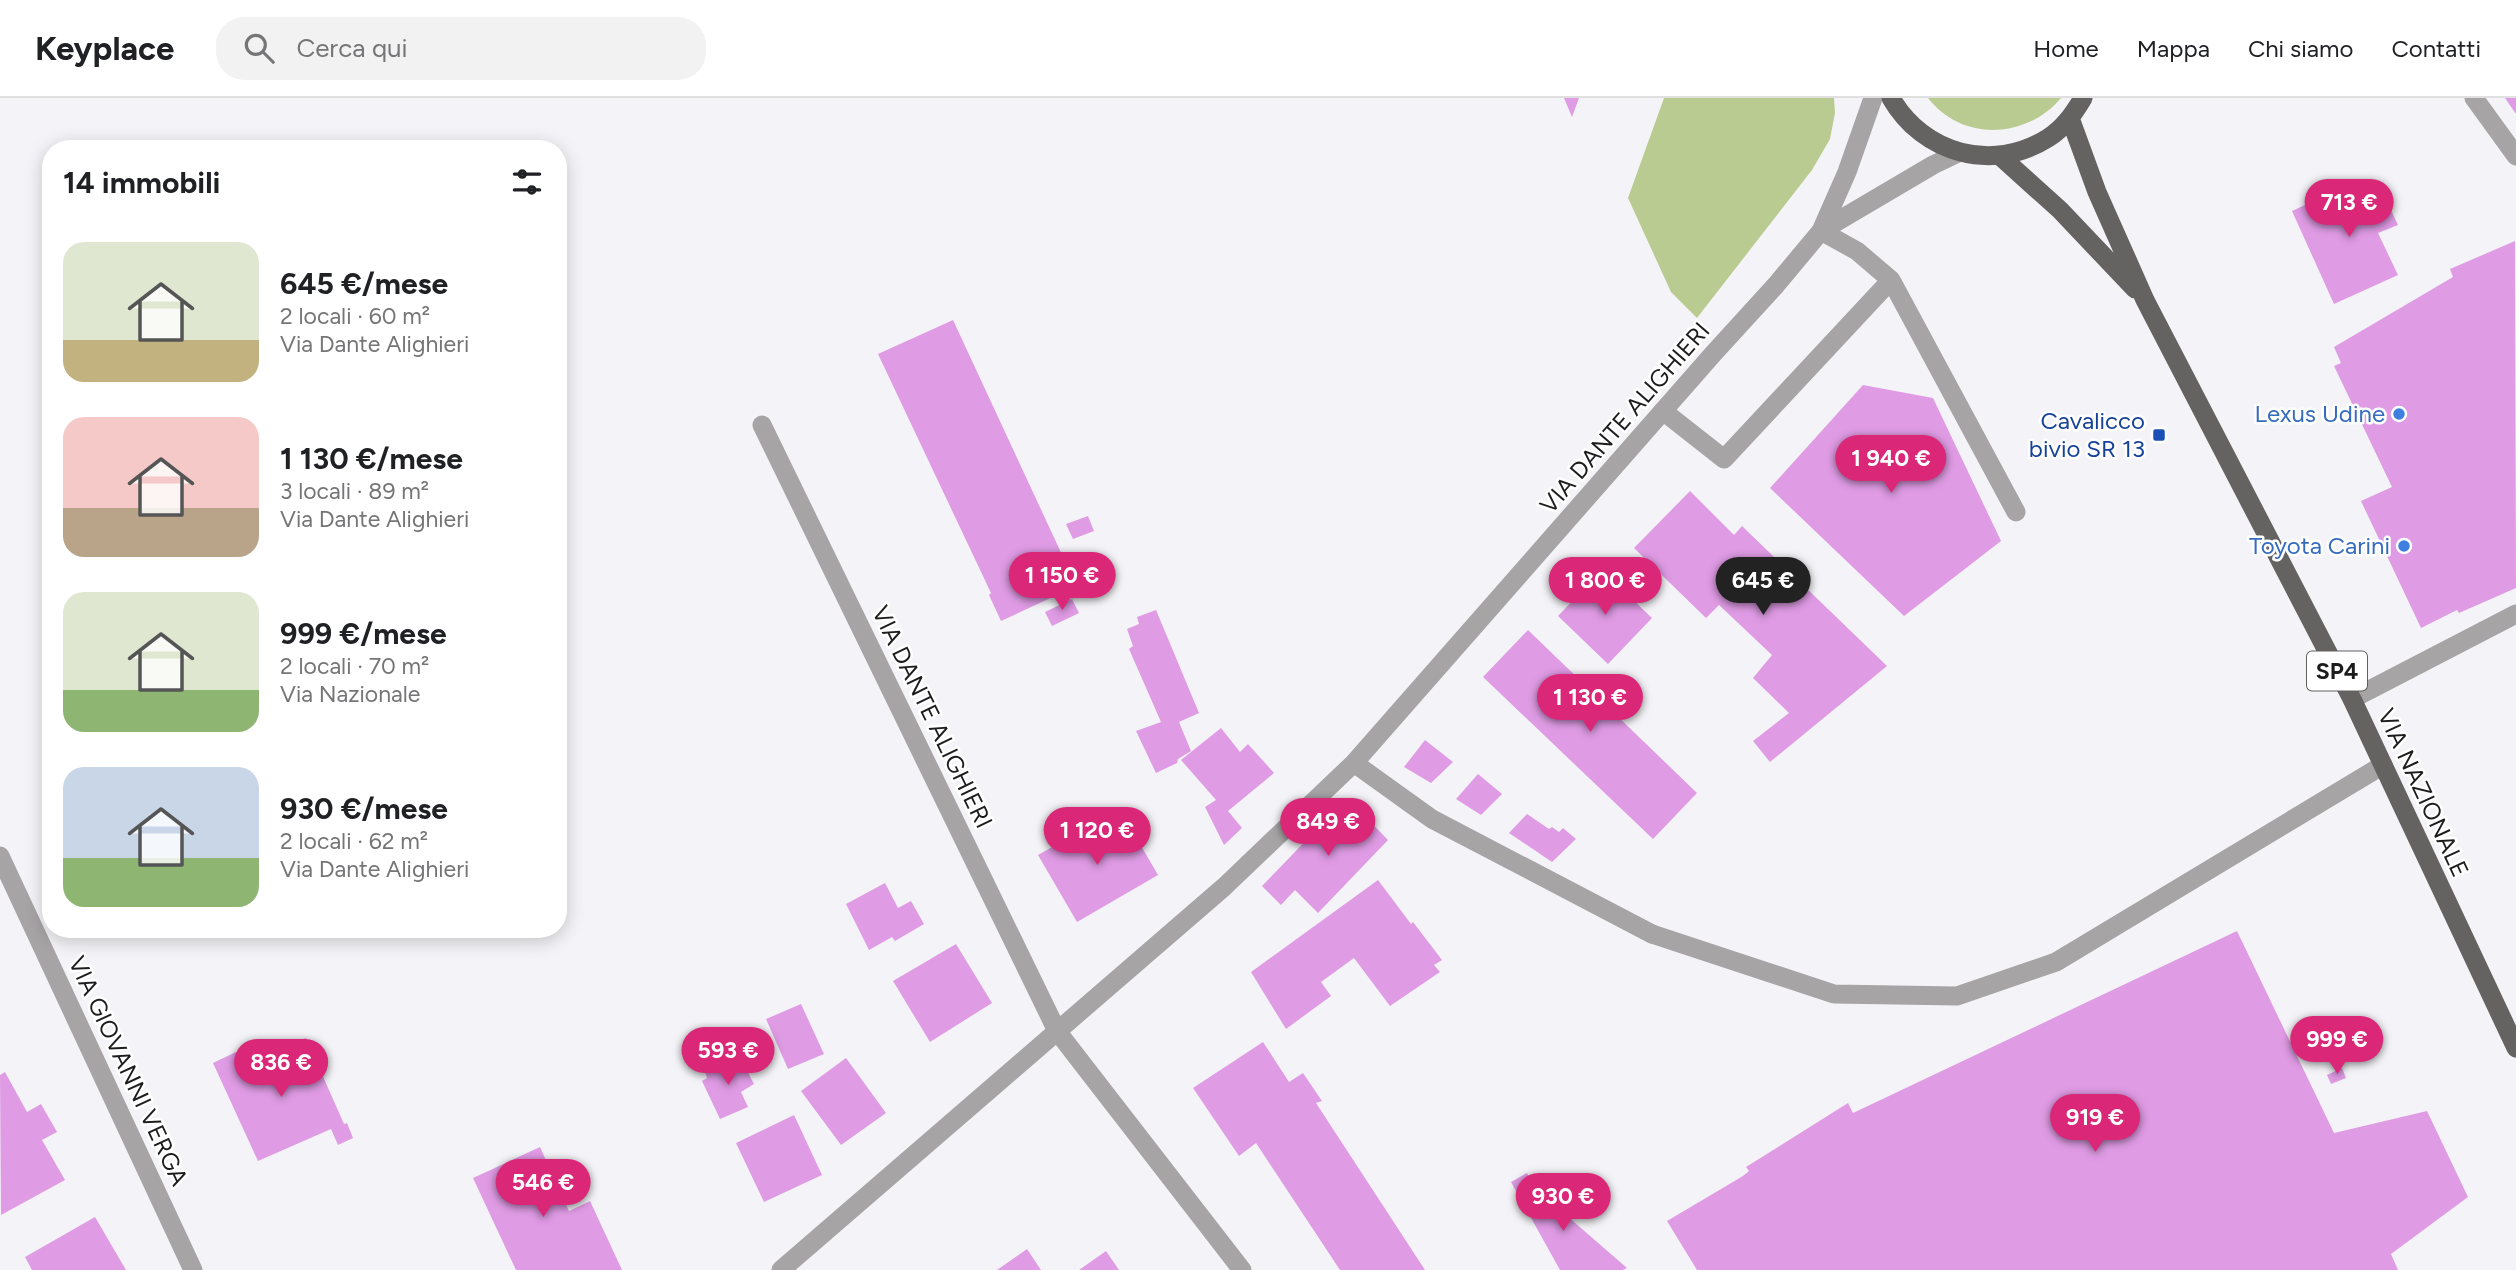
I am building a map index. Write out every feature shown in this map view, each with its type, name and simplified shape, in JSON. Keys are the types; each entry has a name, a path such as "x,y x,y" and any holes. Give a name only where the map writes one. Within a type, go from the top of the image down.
{"main road":[{"path":"1891,98 1909,124 1932,142 1958,153 2000,156 2026,150 2050,137 2070,118 2083,98"},
{"name":"VIA NAZIONALE","path":"2070,118 2097,192 2145,300 2352,699 2516,1048"},
{"name":"VIA NAZIONALE","path":"2000,156 2060,210 2145,300"}],"street":[{"name":"VIA DANTE ALIGHIERI","path":"780,1270 1224,887 1354,764 1821,231 1847,172 1873,98"},
{"path":"2474,98 2516,156"},
{"name":"VIA DANTE ALIGHIERI","path":"1821,231 1915,175 1958,153"},
{"path":"1821,231 1857,251 1891,280 2016,512"},
{"path":"1663,411 1724,458 1891,280"},
{"name":"VIA DANTE ALIGHIERI","path":"762,425 1057,1031 1242,1270"},
{"path":"2352,699 2516,614"},
{"path":"1354,764 1432,819 1652,934 1834,994 1957,996 2056,962 2383,765"},
{"name":"VIA GIOVANNI VERGA","path":"0,856 193,1270"}],"green space":[{"path":"1664,98 1834,98 1835,113 1830,139 1812,170 1697,318 1671,292 1628,198"},
{"path":"1928,98 2061,98 2047,112 2031,121 2013,128 1994,130 1958,122 1942,112"}],"building":[{"path":"1564,98 1579,98 1572,117"},
{"path":"2505,98 2516,98 2516,114"},
{"path":"2355,182 2360,192 2379,185 2398,225 2378,233 2398,275 2334,304 2292,211"},
{"path":"2515,241 2516,588 2459,613 2457,610 2421,628 2361,501 2392,487 2334,366 2341,363 2334,347 2453,277 2450,269"},
{"path":"953,320 1064,559 1067,558 1079,585 1001,621 989,595 991,593 878,354"},
{"path":"1863,385 1933,398 2001,541 1904,616 1770,488"},
{"path":"1690,491 1734,535 1742,526 1887,666 1770,762 1753,741 1789,713 1753,678 1772,655 1719,605 1706,618 1634,548"},
{"path":"1088,516 1094,531 1073,539 1066,524"},
{"path":"1602,570 1652,618 1608,664 1558,616"},
{"path":"1072,599 1079,613 1052,626 1045,612"},
{"path":"1156,610 1199,713 1179,722 1191,751 1178,759 1177,763 1156,773 1136,731 1161,722 1129,649 1133,646 1127,629 1139,624 1137,617"},
{"path":"1528,630 1697,793 1653,839 1483,677"},
{"path":"1221,728 1240,752 1248,744 1274,773 1228,811 1242,828 1224,845 1205,807 1216,800 1181,760"},
{"path":"1425,740 1453,762 1431,783 1404,767"},
{"path":"1478,774 1502,794 1481,815 1456,799"},
{"path":"1347,798 1388,840 1318,913 1295,890 1281,905 1262,886"},
{"path":"1112,813 1125,836 1133,832 1158,875 1077,922 1038,855"},
{"path":"1527,814 1549,829 1552,827 1559,832 1563,828 1576,839 1552,862 1509,833"},
{"path":"1378,880 1442,960 1434,965 1440,972 1390,1006 1354,958 1321,982 1331,996 1286,1029 1251,972"},
{"path":"885,883 898,908 911,901 924,924 895,941 892,937 869,950 846,904"},
{"path":"2237,931 2334,1133 2427,1111 2468,1197 2391,1254 2398,1270 1697,1270 1667,1221 1743,1176 1749,1171 1746,1167 1848,1103 1853,1113"},
{"path":"956,944 992,1003 930,1042 893,981"},
{"path":"801,1004 824,1054 788,1069 766,1019"},
{"path":"306,1038 344,1124 347,1123 353,1138 338,1145 331,1129 258,1161 213,1063 236,1052 241,1066"},
{"path":"1263,1042 1289,1082 1303,1073 1322,1101 1316,1103 1425,1270 1340,1270 1256,1143 1239,1156 1193,1088"},
{"path":"739,1055 754,1084 741,1092 748,1107 720,1119 702,1081 707,1078 705,1072"},
{"path":"846,1058 886,1113 841,1145 801,1091"},
{"path":"2342,1068 2346,1078 2331,1084 2327,1075"},
{"path":"5,1072 27,1112 41,1104 57,1132 42,1140 65,1180 1,1215 0,1075"},
{"path":"794,1115 822,1175 764,1202 736,1143"},
{"path":"540,1147 569,1211 590,1201 622,1270 516,1270 473,1178"},
{"path":"1527,1173 1536,1189 1627,1268 1560,1270 1511,1182"},
{"path":"95,1217 126,1270 32,1270 25,1257"},
{"path":"1027,1249 1041,1270 997,1270"},
{"path":"1106,1251 1119,1270 1079,1270"}],"place":[{"name":"Lexus Udine","path":"2399,414"},
{"name":"Cavalicco bivio SR 13","path":"2159,435"},
{"name":"Toyota Carini","path":"2404,546"}]}
